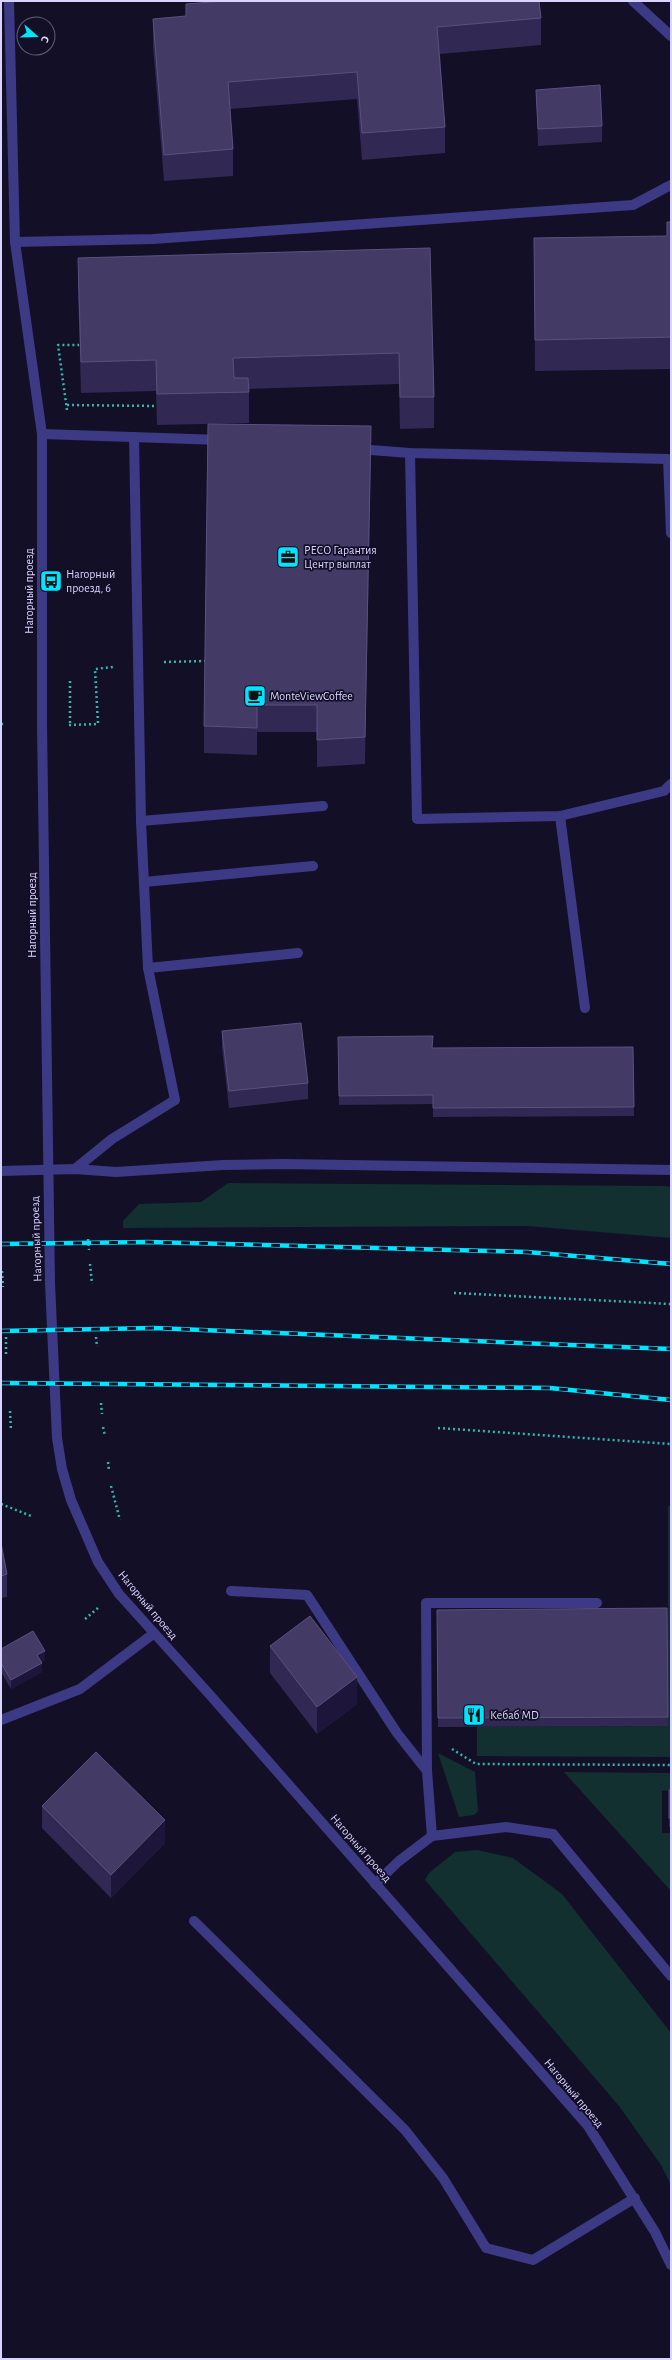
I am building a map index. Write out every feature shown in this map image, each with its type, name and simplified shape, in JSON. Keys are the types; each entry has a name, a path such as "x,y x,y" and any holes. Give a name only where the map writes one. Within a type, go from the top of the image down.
{"street":[{"name":"Нагорный проезд","path":"9,1 15,242 42,434 47,1170 56,1413 62,1469 70,1500 98,1562 119,1594 153,1634 210,1695 588,2126 634,2198 671,2265"},
{"path":"633,1 671,36"},
{"path":"15,242 153,239 633,205 671,185"},
{"path":"42,434 234,440"},
{"path":"75,1169 112,1139 175,1100 148,968 141,821 134,437"},
{"path":"349,448 410,453 668,459 671,533"},
{"path":"410,453 417,819 560,816 664,791 671,784"},
{"path":"141,821 323,806"},
{"path":"560,816 585,1008"},
{"path":"144,882 313,866"},
{"path":"148,968 298,954"},
{"path":"1,1170 75,1169 116,1172 223,1165 283,1164 671,1170"},
{"path":"231,1591 307,1595 397,1733 427,1772"},
{"path":"432,1836 427,1772 426,1603 597,1603"},
{"path":"1,1720 80,1689 153,1634"},
{"path":"375,1884 399,1861 432,1836 506,1827 553,1834 671,1976"},
{"path":"194,1921 404,2130 443,2178 486,2248 533,2260 634,2198"}],"path":[{"path":"58,345 79,345"},
{"path":"67,405 157,407 163,405"},
{"path":"70,725 98,724 95,669"},
{"path":"88,1239 89,1250"},
{"path":"90,1264 92,1284"},
{"path":"2,1271 3,1287"},
{"path":"454,1293 671,1304"},
{"path":"96,1336 97,1347"},
{"path":"6,1337 6,1354"},
{"path":"101,1403 102,1414"},
{"path":"10,1411 11,1431"},
{"path":"103,1427 105,1436"},
{"path":"438,1428 671,1444"},
{"path":"108,1462 109,1471"},
{"path":"111,1486 120,1520"},
{"path":"1,1504 31,1516"},
{"path":"427,1737 438,1740 476,1764 671,1765"}],"green space":[{"path":"228,1183 665,1186 671,1187 671,1238 527,1226 123,1228 123,1221 139,1204 201,1202"},
{"path":"668,1506 671,1506 671,1757 477,1756 477,1727 668,1726"},
{"path":"438,1753 475,1772 478,1811 474,1815 459,1817"},
{"path":"564,1772 671,1773 671,1790 662,1791 662,1833 671,1833 671,1891"},
{"path":"477,1850 513,1858 562,1894 671,2033 671,2185 661,2165 619,2106 425,1880 429,1873 455,1852"}],"building":[{"path":"225,1 539,1 541,18 437,27 445,127 362,133 357,72 228,82 233,149 164,155 153,19 186,16 186,4"},
{"path":"600,85 602,126 538,129 536,90"},
{"path":"667,222 671,222 671,337 535,340 534,238 667,236"},
{"path":"430,248 434,397 400,397 399,353 233,358 234,378 248,378 249,392 157,394 156,360 81,362 78,258"},
{"name":"РЕСО Гарантия Центр выплат","path":"208,424 371,426 365,737 317,740 317,705 257,705 257,728 204,726"},
{"path":"301,1023 308,1083 229,1091 222,1031"},
{"path":"433,1036 432,1048 633,1047 634,1107 433,1108 433,1095 339,1096 338,1037"},
{"path":"1,1543 7,1574 1,1576"},
{"path":"667,1608 668,1717 438,1718 437,1610"},
{"path":"310,1616 357,1677 317,1707 270,1646"},
{"path":"33,1631 45,1651 37,1655 42,1663 11,1680 1,1663 1,1649"},
{"path":"96,1752 165,1820 111,1875 42,1806"},
{"path":"669,1790 671,1790 671,1818 669,1818"}],"railway":[{"path":"1,1244 148,1242 527,1252 671,1264"},
{"path":"1,1331 154,1328 671,1349"},
{"path":"1,1383 550,1388 671,1400"}],"place":[{"name":"РЕСО Гарантия Центр выплат","path":"288,557"},
{"name":"Нагорный проезд, 6","path":"51,581"},
{"name":"MonteViewCoffee","path":"255,696"},
{"name":"Кебаб MD","path":"474,1715"}]}
